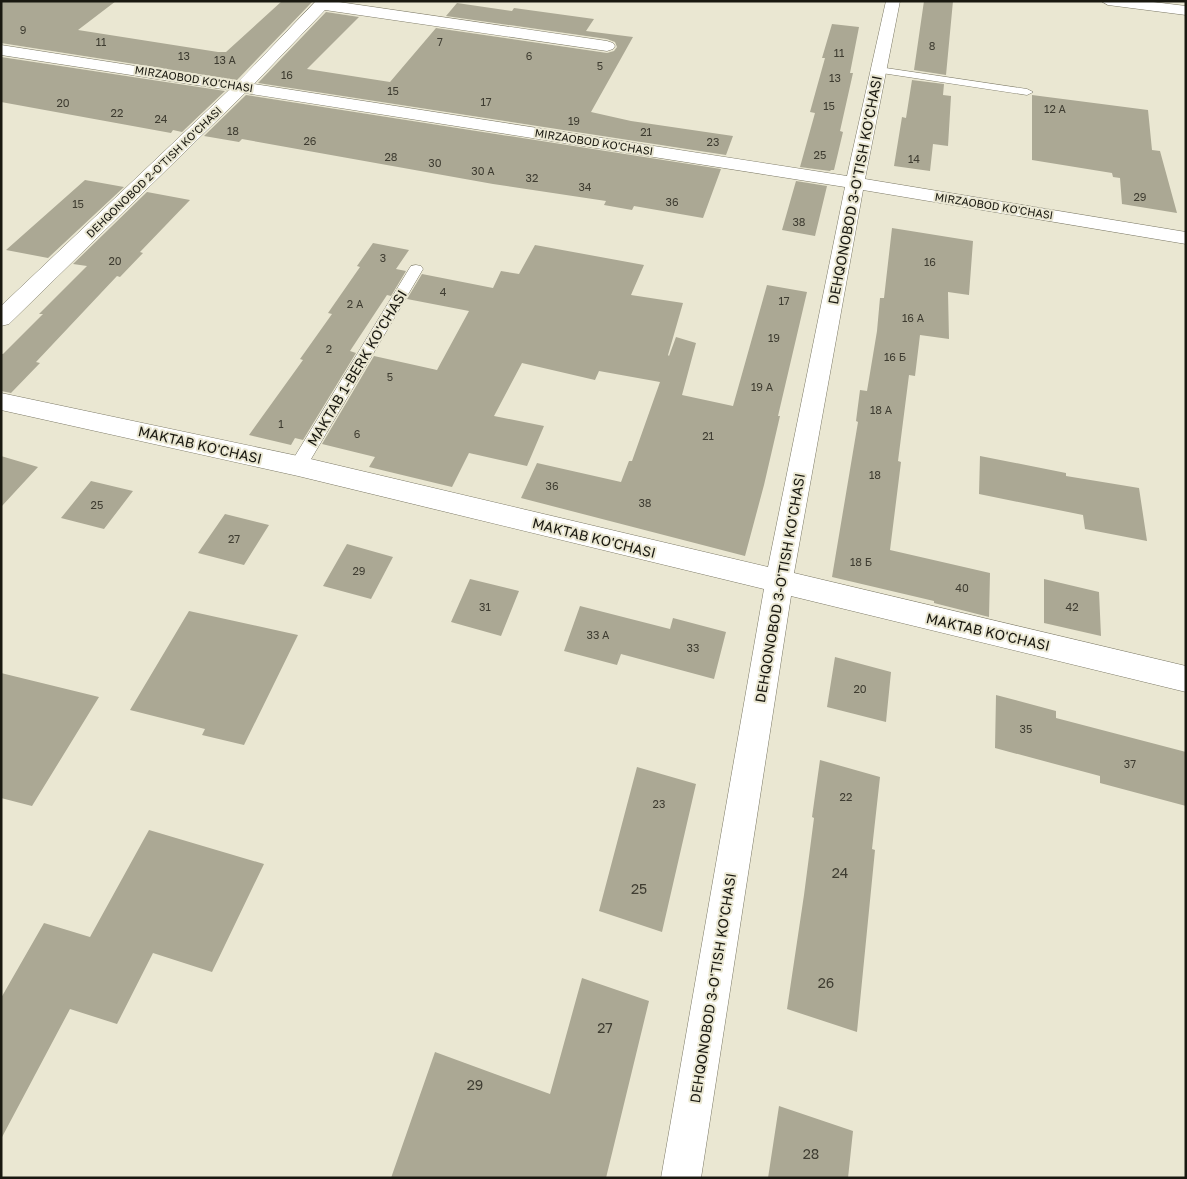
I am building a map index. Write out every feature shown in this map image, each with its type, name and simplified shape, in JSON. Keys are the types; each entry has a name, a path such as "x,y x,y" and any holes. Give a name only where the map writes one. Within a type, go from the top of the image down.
{"street":[{"name":"DEHQONOBOD 3-O'TISH KO'CHASI","path":"681,1178 779,583 855,183 893,1"},
{"path":"1108,1 1186,11"},
{"path":"323,3 607,46"},
{"name":"DEHQONOBOD 2-O'TISH KO'CHASI","path":"1,319 243,86 323,3"},
{"name":"MIRZAOBOD KO'CHASI","path":"1,50 243,86 855,183 1186,238"},
{"name":"MAKTAB KO'CHASI","path":"1,401 298,466 779,583 1186,679"}],"lane":[{"path":"879,70 1027,92"},
{"name":"MAKTAB 1-BERK KO'CHASI","path":"298,466 416,269"}],"building":[{"path":"1,1 116,1 78,30 226,52 282,1 313,1 237,80 1,43"},
{"path":"924,1 953,1 946,75 914,70"},
{"path":"457,3 512,11 514,8 594,19 586,31 633,37 591,112 631,121 733,136 726,155 258,83 326,12 359,17 307,69 390,82 436,28 607,53 614,51 617,47 615,42 607,39 446,16"},
{"path":"832,24 859,27 850,73 853,73 840,131 843,132 834,170 830,171 800,167 815,113 810,112"},
{"path":"1,57 225,91 182,132 173,130 171,133 1,102"},
{"path":"912,80 944,84 943,95 951,96 948,146 933,144 930,171 894,166 902,117 906,118"},
{"path":"246,95 721,169 703,218 634,206 632,210 604,205 606,201 493,184 242,139 239,142 204,136"},
{"path":"1032,95 1148,110 1152,150 1160,151 1177,213 1122,204 1120,178 1113,177 1112,173 1032,160"},
{"path":"85,180 124,187 48,258 6,250"},
{"path":"796,181 827,186 815,236 782,230"},
{"path":"147,192 190,200 140,252 143,253 120,277 117,276 36,362 40,363 11,393 1,391 1,354 43,314 39,314 87,266 73,264"},
{"path":"892,228 973,241 969,295 948,292 949,339 920,335 915,376 909,375 898,461 901,462 890,550 990,573 989,617 934,603 934,601 832,577 858,422 856,421 860,390 867,391 877,331 880,298 884,298"},
{"path":"373,243 409,250 396,269 406,271 391,296 387,295 350,351 356,353 303,440 295,438 291,445 249,435 303,360 300,359 332,314 328,313 360,267 357,266"},
{"path":"535,245 644,265 631,295 683,303 668,355 676,337 696,343 682,395 733,406 767,285 807,292 764,485 745,556 521,498 537,463 621,482 629,461 632,461 660,382 599,371 595,380 522,363 494,416 544,426 527,466 469,453 452,487 369,467 375,457 322,444 374,356 437,370 469,311 407,299 422,274 493,288 501,271 519,274"},
{"path":"1,456 38,467 1,507"},
{"path":"980,456 1066,473 1066,476 1139,488 1147,541 1085,529 1083,515 979,494"},
{"path":"91,481 133,491 104,529 61,518"},
{"path":"225,514 269,525 244,565 198,553"},
{"path":"347,544 393,557 371,599 323,586"},
{"path":"470,579 519,591 501,636 451,622"},
{"path":"1044,579 1099,592 1101,636 1044,623"},
{"path":"580,606 670,629 673,618 726,632 714,679 621,654 617,665 564,651"},
{"path":"189,611 298,635 244,745 202,735 205,729 130,710"},
{"path":"835,657 891,672 886,722 827,707"},
{"path":"1,673 99,697 32,806 1,798"},
{"path":"996,695 1056,711 1056,718 1186,752 1186,806 1100,783 1100,776 995,748"},
{"path":"820,760 880,777 872,849 875,850 857,1032 787,1009 804,895"},
{"path":"637,767 696,784 662,932 599,911"},
{"path":"149,830 264,864 212,972 153,953 117,1024 70,1009 1,1139 1,998 44,923 90,937"},
{"path":"582,978 649,1001 606,1178 391,1178 435,1052 550,1094"},
{"path":"779,1106 853,1131 848,1178 768,1178"}]}
